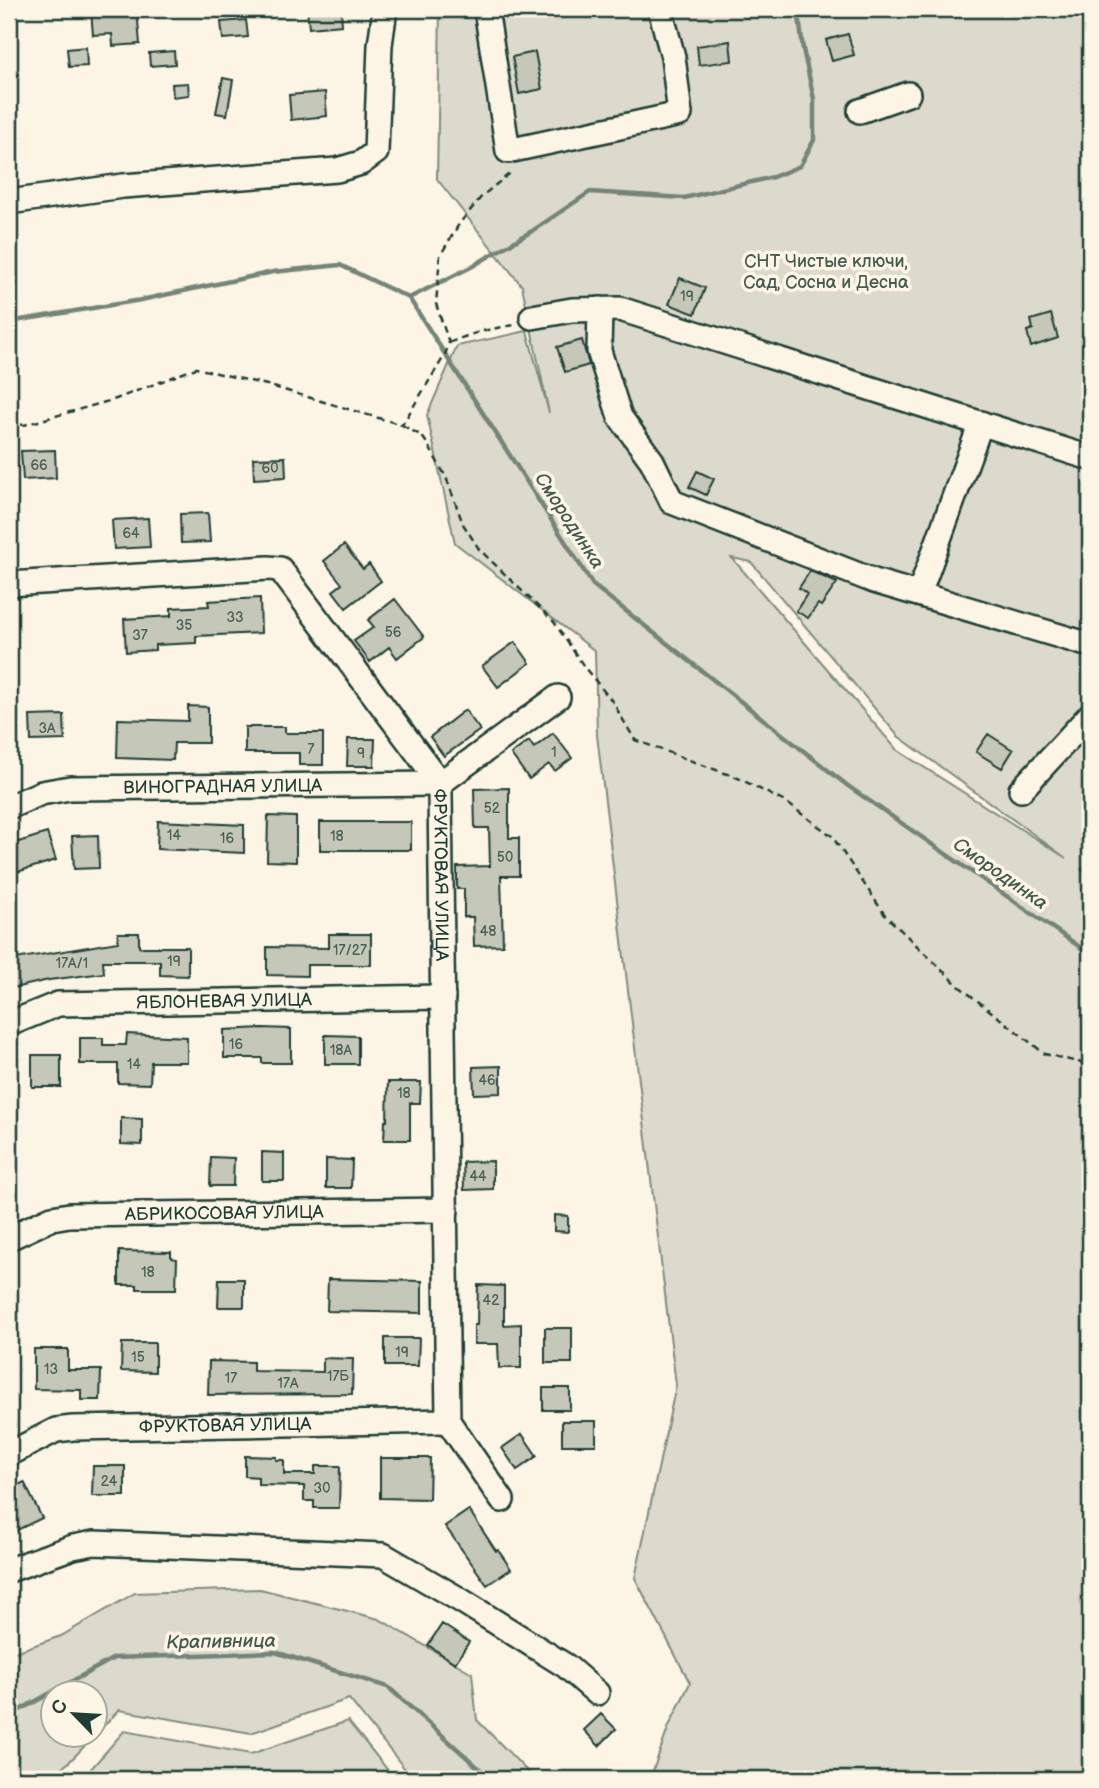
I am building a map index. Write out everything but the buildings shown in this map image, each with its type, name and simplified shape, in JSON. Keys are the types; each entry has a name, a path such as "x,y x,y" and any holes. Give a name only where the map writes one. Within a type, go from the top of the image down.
{"street":[{"path":"9,202 123,186 337,170 361,163 376,152 380,45 385,9"},
{"path":"486,9 508,151 680,114 673,57 660,9"},
{"path":"860,111 908,94"},
{"path":"600,309 599,351 620,417 652,461 672,502 874,581 1083,643 1090,642"},
{"path":"532,317 572,310 620,309 1090,458"},
{"path":"919,594 981,423"},
{"name":"ФРУКТОВАЯ УЛИЦА","path":"9,584 280,569 439,784 448,1421 73,1428 56,1430 9,1454"},
{"path":"439,784 558,697"},
{"path":"1021,790 1090,715"},
{"name":"ВИНОГРАДНАЯ УЛИЦА","path":"9,807 41,793 70,788 439,784"},
{"name":"ЯБЛОНЕВАЯ УЛИЦА","path":"9,1024 58,1004 443,997"},
{"name":"АБРИКОСОВАЯ УЛИЦА","path":"9,1238 60,1215 446,1210"},
{"path":"448,1421 502,1500"},
{"path":"9,1570 73,1547 94,1543 383,1555 463,1601 565,1666 597,1693"}],"path":[{"path":"402,425 449,344 436,304 440,256 459,224 482,196 509,174 508,151"},
{"path":"449,344 467,335 492,328 521,324 532,317"},
{"path":"9,423 24,425 116,399 196,368 267,385 402,425 422,436 446,477 463,524 479,549 554,622 585,668 612,701 635,740 737,778 796,810 832,836 885,915 960,987 1045,1054 1090,1065"}],"green space":[{"name":"СНТ Чистые ключи, Сад, Сосна и Десна","path":"440,9 1090,9 1090,862 1081,869 1083,871 1090,866 1090,1779 650,1779 669,1726 690,1683 635,1578 676,1385 597,735 595,651 455,543 427,415 457,346 527,331 549,413 522,286 437,179","holes":["732,558 751,562 898,736 1066,858 897,750"]},
{"path":"260,1589 379,1619 472,1673 477,1720 535,1779 413,1779 349,1699 251,1733 119,1710 108,1721 108,1680 38,1680 38,1750 81,1750 66,1765 49,1775 9,1779 9,1654 61,1636 135,1593"},
{"path":"348,1721 395,1779 82,1779 124,1731 251,1754"}],"waterway":[{"path":"409,298 471,267 590,192 684,198 773,177 800,166 814,140 814,99 798,9"},
{"name":"Смородинка","path":"9,322 141,300 273,272 340,265 409,298 593,585 848,786 1090,954"},
{"name":"Крапивница","path":"9,1716 114,1658 275,1652 388,1687 491,1779"}]}
